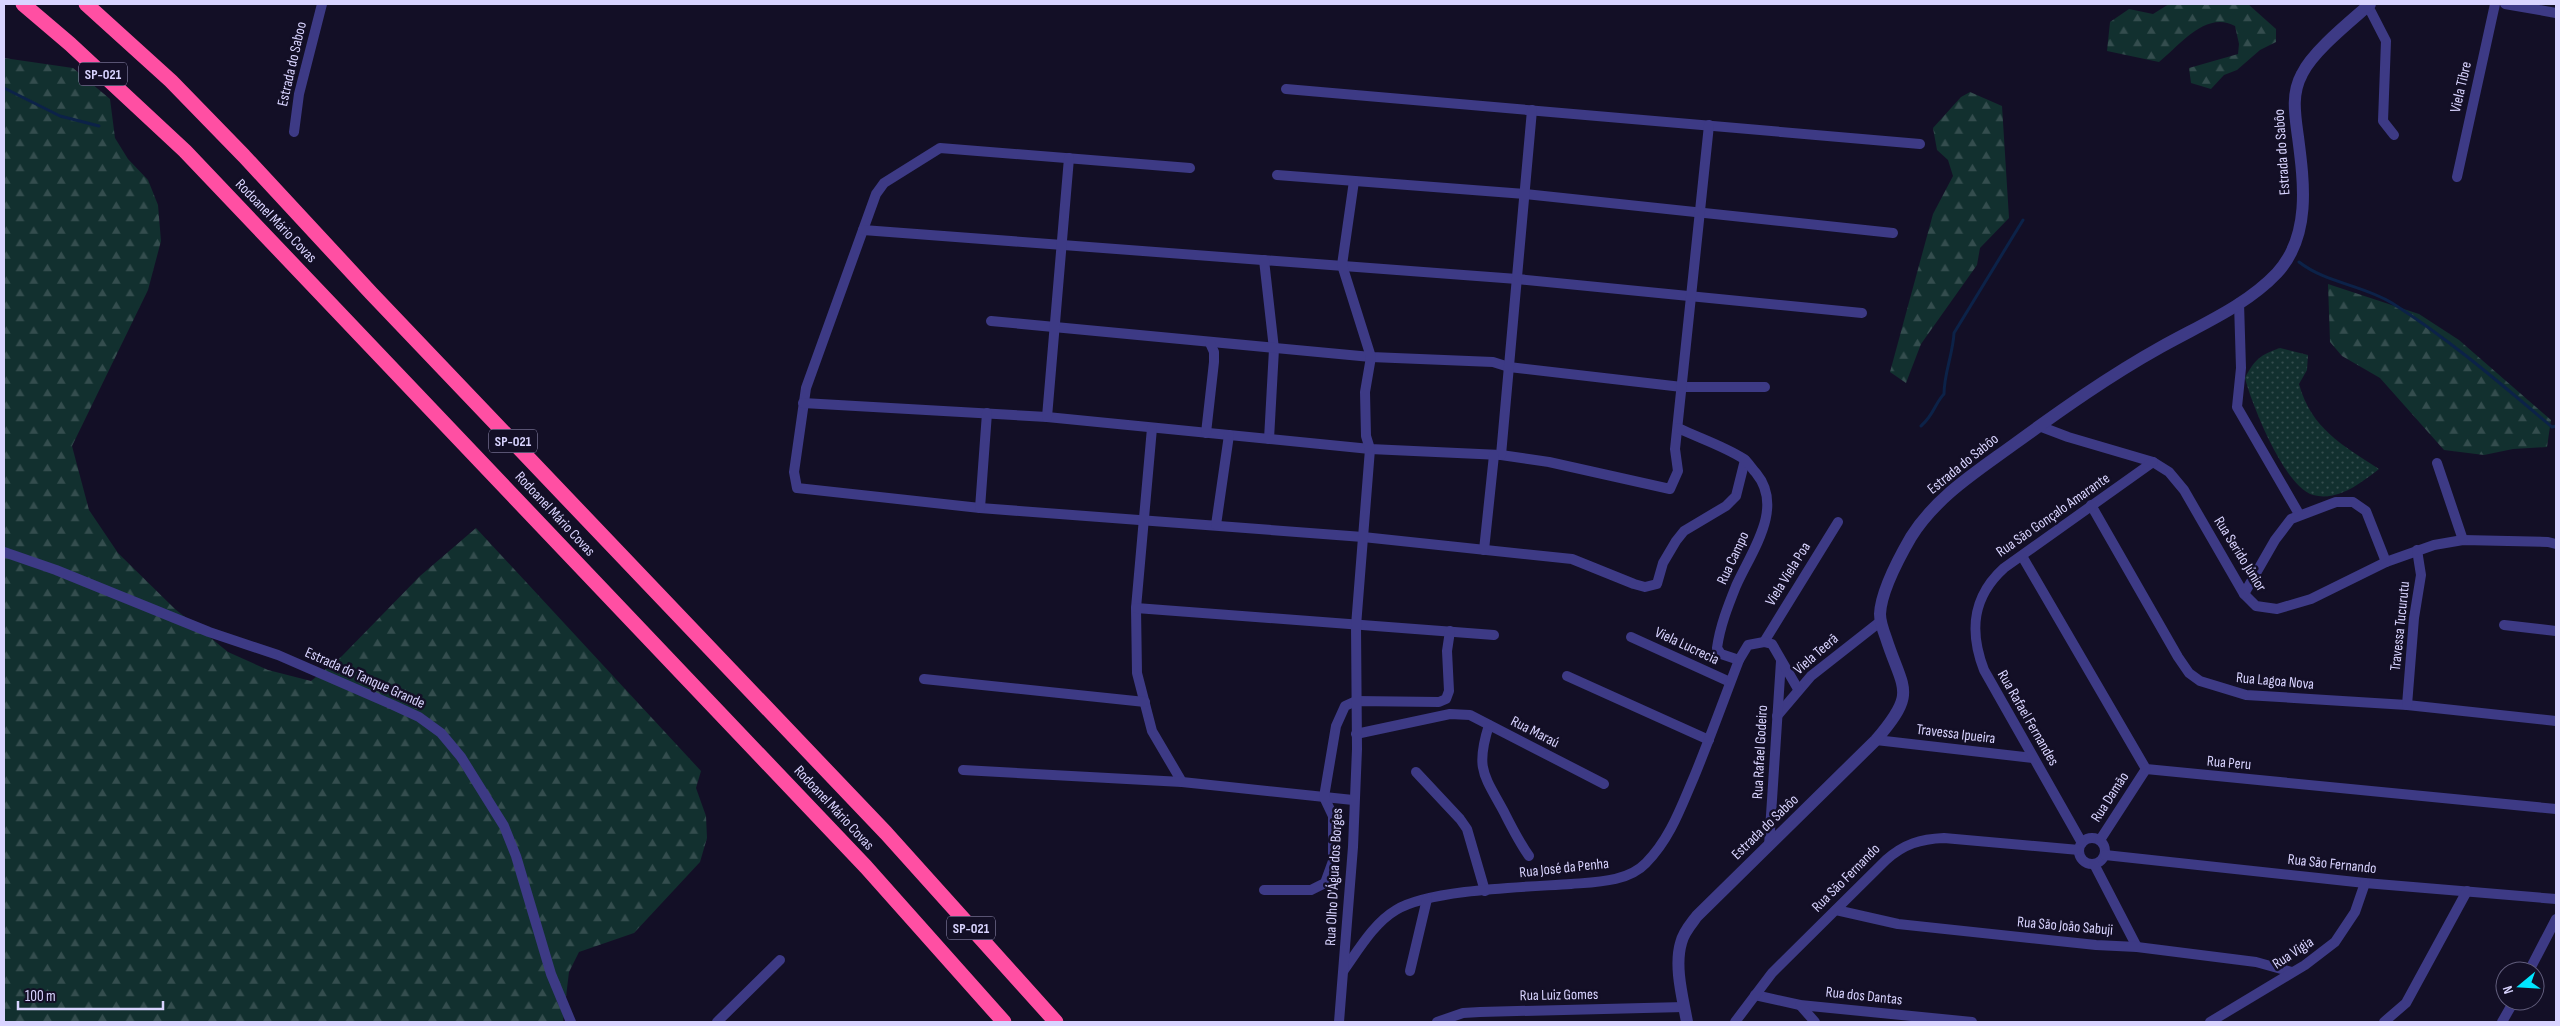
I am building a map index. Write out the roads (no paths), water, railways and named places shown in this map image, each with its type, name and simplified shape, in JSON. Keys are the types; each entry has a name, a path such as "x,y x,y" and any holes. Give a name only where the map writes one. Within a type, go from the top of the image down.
{"highway":[{"name":"Rodoanel Mário Covas","path":"23,4 136,104 206,172 866,867 1004,1022"},
{"name":"Rodoanel Mário Covas","path":"86,4 139,51 244,156 371,293 886,833 1056,1022"}],"street":[{"name":"Estrada do Saboo","path":"294,132 299,94 322,4"},
{"path":"2368,4 2386,42 2383,121 2394,135"},
{"name":"Estrada do Sabôo","path":"1687,1022 1679,958 1680,943 1687,929 1696,916 1876,740 1896,714 1904,693 1897,664 1881,622 1882,603 1886,588 1911,538 1926,516 1962,482 2039,426 2125,367 2239,303 2276,274 2287,260 2296,241 2302,215 2303,181 2294,108 2297,85 2302,72 2312,58 2368,4"},
{"name":"Viela Tibre","path":"2457,177 2495,4"},
{"path":"2505,4 2556,13"},
{"path":"1286,89 1920,144"},
{"path":"1484,550 1509,366 1532,110"},
{"path":"803,403 1047,417 1370,449 1498,455 1549,462 1670,489 1678,471 1675,450 1709,125"},
{"path":"1190,168 940,148 884,183 876,194 806,388 794,472 797,488 980,508 1363,537 1572,558 1634,584 1651,587 1657,584 1667,553 1684,531 1732,502 1736,496 1745,460 1678,428"},
{"path":"1047,417 1069,158"},
{"path":"1277,175 1525,194 1700,211 1893,233"},
{"path":"1354,181 1342,265 1371,358"},
{"path":"863,230 1517,279 1862,313"},
{"path":"1264,260 1274,349 1269,439"},
{"path":"2239,303 2241,368 2237,407 2299,514"},
{"path":"991,321 1371,358 1493,362 1509,366 1682,387 1764,388"},
{"path":"1206,433 1214,362 1214,352 1210,343"},
{"name":"Rua Olho D'Água dos Borges","path":"1339,1022 1352,847 1356,734 1356,626 1370,449 1366,436 1365,392 1371,358"},
{"path":"980,508 987,413"},
{"name":"Rua Serido Júnior","path":"2039,426 2162,466 2178,480 2244,594 2256,606 2266,609 2294,605 2386,562 2417,550 2463,540 2548,542 2556,544"},
{"path":"1152,428 1136,608 1138,673 1152,731 1182,782"},
{"path":"1216,525 1229,435"},
{"name":"Rua Campo","path":"1739,660 1721,654 1717,648 1718,641 1728,605 1763,528 1768,501 1761,479 1745,460"},
{"name":"Rua São Gonçalo Amarante","path":"1980,601 1993,578 2091,505 2153,462"},
{"path":"2436,463 2463,540"},
{"path":"2244,594 2285,525 2299,514 2336,502 2359,504 2370,520 2386,562"},
{"name":"Rua Lagoa Nova","path":"2091,505 2178,656 2189,672 2200,682 2246,695 2407,705 2556,721"},
{"name":"Viela Viela Poa","path":"1764,642 1838,522"},
{"name":"Travessa Tucurutu","path":"2407,705 2414,618 2420,575 2417,550"},
{"name":"Estrada do Tanque Grande","path":"4,552 56,570 209,632 278,655 419,717 441,733 461,757 504,826 516,856 551,974 571,1022"},
{"path":"2022,556 2146,769"},
{"name":"Rua Rafael Fernandes","path":"1980,601 1974,635 1976,650 1984,670 2081,846"},
{"path":"1136,608 1494,635"},
{"name":"Viela Teerã","path":"1776,716 1798,690 1830,660 1881,622"},
{"path":"2504,625 2556,631"},
{"path":"1264,890 1311,890 1325,883 1332,861 1334,816 1324,797 1336,726 1345,706 1356,701 1439,702 1446,699 1448,691 1446,651 1450,631"},
{"name":"Viela Lucrecia","path":"1631,636 1730,682"},
{"path":"1764,642 1776,650 1798,690"},
{"name":"Rua José da Penha","path":"1344,971 1381,921 1396,909 1428,899 1485,891 1604,881 1624,876 1645,864 1660,846 1679,814 1739,660 1748,645 1764,642"},
{"name":"Rua Rafael Godeiro","path":"1769,846 1781,661"},
{"path":"1567,676 1709,740"},
{"path":"924,679 1145,702"},
{"name":"Rua Maraú","path":"1356,734 1450,714 1470,715 1604,784"},
{"path":"1489,725 1481,756 1485,780 1516,837 1529,856"},
{"name":"Travessa Ipueira","path":"1876,740 2033,758"},
{"name":"Rua Peru","path":"2146,769 2556,809"},
{"name":"Rua Damão","path":"2100,840 2146,769"},
{"path":"963,770 1182,782 1353,800"},
{"path":"1416,772 1455,813 1467,829 1485,891"},
{"name":"Rua São Fernando","path":"1735,1022 1772,973 1897,850 1922,839 1944,838 2081,846"},
{"path":"2094,864 2105,855 2104,846 2100,840 2089,838 2081,846 2083,860 2094,864 2137,947"},
{"name":"Rua São Fernando","path":"2105,855 2365,883 2467,890 2556,899"},
{"name":"Rua Vigia","path":"2210,1022 2292,972 2335,942 2355,912 2365,883"},
{"path":"2384,1022 2406,1003 2467,890"},
{"path":"1410,971 1428,899"},
{"name":"Rua São João Sabuji","path":"1836,910 1898,924 2096,946 2137,947 2256,962 2292,972"},
{"path":"2534,961 2556,919"},
{"path":"718,1022 780,960"},
{"name":"Rua dos Dantas","path":"1755,995 1800,1005 1972,1022"},
{"path":"1800,1005 1814,1022"},
{"name":"Rua Luiz Gomes","path":"1437,1022 1450,1016 1480,1012 1684,1007"},
{"path":"2502,1022 2508,1011"}],"waterway":[{"path":"4,88 60,116 99,126"},
{"path":"1921,426 1929,418 1944,394 1954,333 2023,220"},
{"path":"2299,262 2321,275 2369,292 2392,303 2454,347 2552,427 2556,426"}]}
